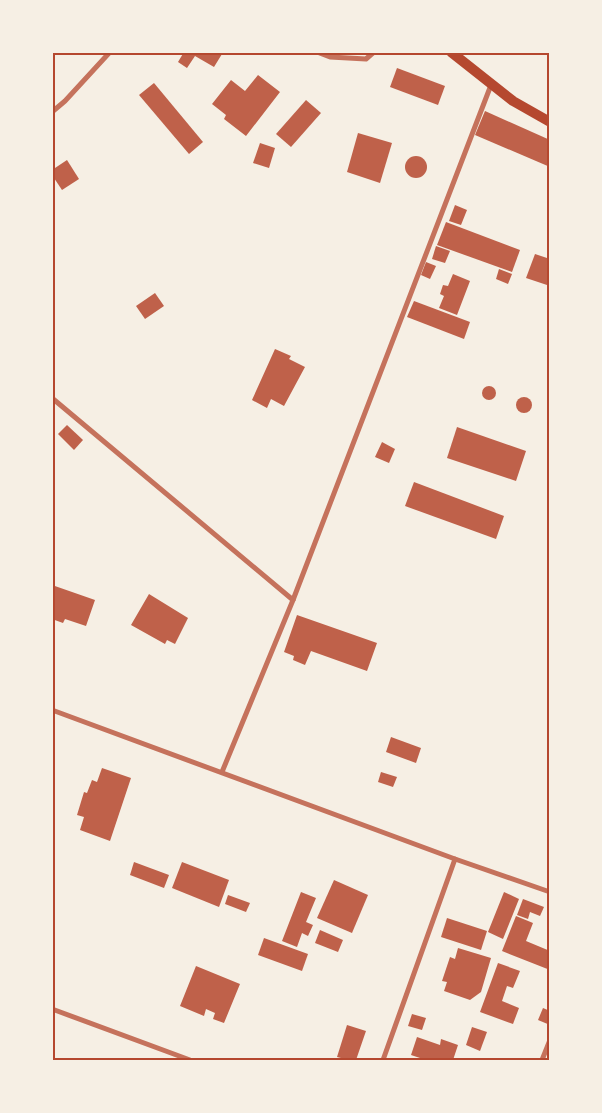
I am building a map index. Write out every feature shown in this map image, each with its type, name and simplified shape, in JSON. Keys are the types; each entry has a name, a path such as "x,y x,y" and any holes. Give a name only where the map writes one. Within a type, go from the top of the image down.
{"main road":[{"path":"451,52 513,101 550,122"}],"street":[{"path":"52,112 65,101 110,52"},
{"path":"318,52 330,57 366,59 374,52"},
{"path":"222,772 293,600 491,85"},
{"path":"52,398 293,600"},
{"path":"52,710 455,859 550,892"},
{"path":"383,1060 455,859"},
{"path":"52,1009 190,1060"},
{"path":"542,1060 550,1040"}],"building":[{"path":"184,52 220,52 222,54 214,67 195,56 187,68 178,62"},
{"path":"397,68 445,86 438,105 390,87"},
{"path":"258,75 280,92 246,136 224,119 226,115 212,104 231,80 245,91"},
{"path":"154,83 203,142 189,154 139,95"},
{"path":"306,100 321,113 291,147 276,134"},
{"path":"485,111 550,140 550,167 475,135"},
{"path":"358,133 392,143 380,183 347,172"},
{"path":"260,143 275,148 269,168 253,163"},
{"path":"416,156 424,159 427,167 424,175 416,178 408,175 405,167 408,159"},
{"path":"67,160 79,179 62,190 52,175 52,170"},
{"path":"455,205 467,210 461,225 449,221"},
{"path":"446,222 520,250 512,272 437,245"},
{"path":"436,246 450,251 445,263 432,259"},
{"path":"535,254 550,259 550,286 526,278"},
{"path":"426,262 436,266 430,279 421,275"},
{"path":"499,269 512,274 508,284 496,279"},
{"path":"453,274 470,281 457,315 439,308 444,296 440,294 443,285 448,286"},
{"path":"155,293 164,306 145,319 136,306"},
{"path":"414,301 470,322 464,339 407,317"},
{"path":"275,349 291,356 289,359 305,367 284,406 271,399 267,408 252,400"},
{"path":"486,386 492,386 496,393 492,400 486,400 482,396 482,390"},
{"path":"524,397 530,399 532,405 530,411 524,413 518,411 516,405 518,399"},
{"path":"67,425 83,440 74,450 58,434"},
{"path":"457,427 526,451 516,481 447,458"},
{"path":"382,442 395,449 389,463 375,457"},
{"path":"414,482 504,516 496,539 405,506"},
{"path":"52,585 95,600 86,626 65,619 63,623 52,619"},
{"path":"149,594 188,618 175,644 167,640 165,644 131,625"},
{"path":"297,615 377,643 367,671 311,651 305,665 293,660 294,656 284,652"},
{"path":"391,737 421,748 416,763 386,752"},
{"path":"102,768 131,778 110,841 80,830 84,817 77,815 84,792 87,793 92,780 97,782"},
{"path":"381,772 397,777 393,787 378,782"},
{"path":"134,862 169,875 164,888 130,875"},
{"path":"182,862 229,880 219,907 172,888"},
{"path":"334,880 368,895 352,933 317,918"},
{"path":"301,892 316,898 306,922 313,925 308,936 302,933 297,947 282,941"},
{"path":"504,892 519,899 503,939 488,932"},
{"path":"228,895 250,903 246,912 225,904"},
{"path":"523,899 544,907 540,916 530,912 528,919 517,915"},
{"path":"516,916 533,923 526,941 550,951 550,970 502,951"},
{"path":"447,918 487,931 481,950 441,937"},
{"path":"320,930 343,940 338,952 315,943"},
{"path":"264,938 308,954 302,971 258,955"},
{"path":"458,948 491,958 481,992 470,1000 444,991 447,982 442,981 450,957 455,959"},
{"path":"498,963 520,971 513,988 507,986 502,1001 519,1008 513,1024 480,1012"},
{"path":"196,966 240,984 224,1023 213,1019 215,1013 206,1009 204,1016 180,1006"},
{"path":"543,1008 550,1011 550,1025 538,1020"},
{"path":"412,1014 426,1018 422,1030 408,1026"},
{"path":"347,1025 366,1031 356,1060 337,1057"},
{"path":"472,1027 487,1032 480,1051 466,1045"},
{"path":"417,1037 440,1045 441,1039 458,1045 453,1060 426,1060 411,1055"}]}
